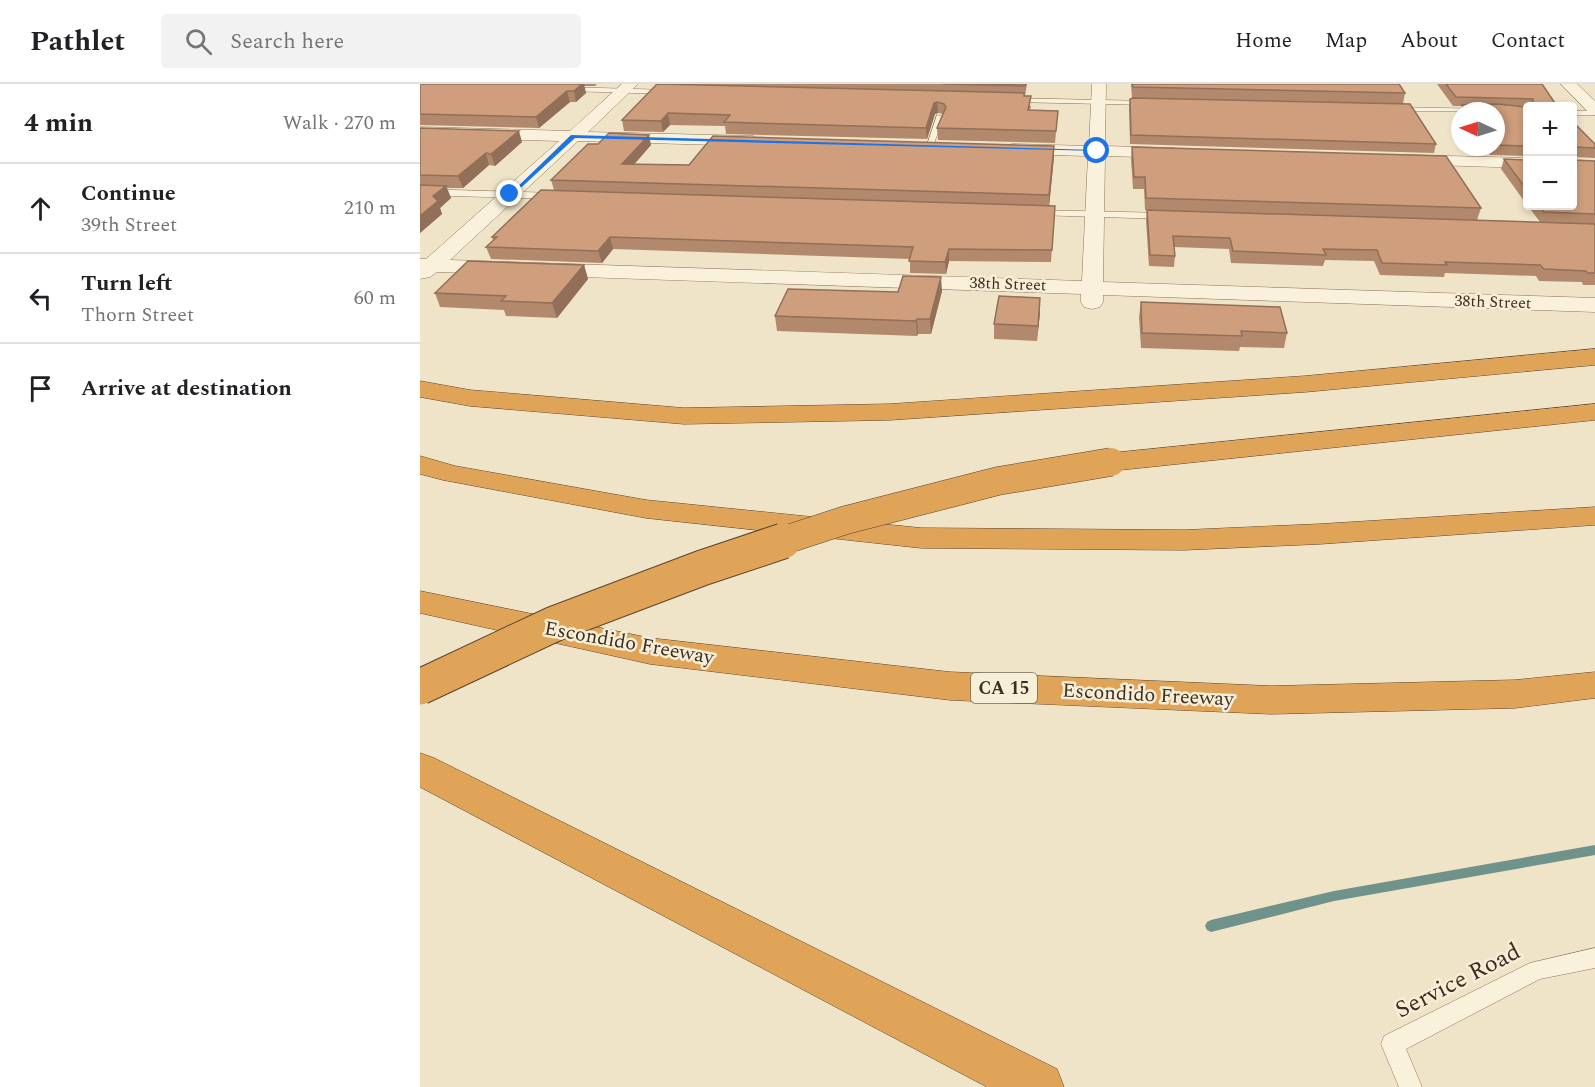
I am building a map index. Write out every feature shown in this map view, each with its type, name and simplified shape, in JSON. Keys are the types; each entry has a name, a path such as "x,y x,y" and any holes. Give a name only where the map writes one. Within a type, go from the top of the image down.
{"highway":[{"path":"420,389 470,398 684,416 890,412 1305,384 1595,357"},
{"path":"420,687 554,624 702,568 846,520 998,481 1111,462 1595,412"},
{"path":"420,465 453,474 646,509 921,538 1184,540 1320,534 1595,516"},
{"name":"Escondido Freeway","path":"420,603 650,651 950,686 1271,700 1515,694 1595,685"},
{"path":"420,769 1032,1084"}],"street":[{"path":"1568,84 1595,112"},
{"path":"424,269 627,87"},
{"path":"1092,294 1099,93"},
{"path":"420,132 764,142"},
{"path":"923,146 952,147"},
{"path":"1000,148 1194,154"},
{"path":"1396,159 1523,163"},
{"name":"38th Street","path":"424,269 1092,294 1595,305"}],"lane":[{"path":"564,89 627,87 683,92"},
{"path":"1004,99 1099,93 1158,103"},
{"path":"1384,108 1451,110"},
{"path":"1577,113 1595,112"},
{"path":"923,146 940,117"},
{"path":"420,192 569,196"},
{"path":"1023,211 1178,216"},
{"name":"Service Road","path":"1411,1087 1392,1044 1537,970 1595,958"}],"building":[{"path":"420,84 582,84 574,91 567,91 536,117 420,114"},
{"path":"657,84 1024,93 1024,96 1031,96 1028,110 1058,111 1056,131 937,128 946,107 937,102 934,103 926,128 724,122 730,115 668,113 661,121 622,120"},
{"path":"943,84 1026,84 1025,86"},
{"path":"1132,84 1399,84 1405,93 1133,87"},
{"path":"1446,84 1542,84 1554,102 1533,102 1533,99 1456,97"},
{"path":"1130,99 1410,104 1436,144 1131,135"},
{"path":"1505,105 1523,107 1523,146 1505,145"},
{"path":"1577,126 1595,144 1595,148 1577,147"},
{"path":"420,128 519,131 491,154 486,153 458,176 420,175"},
{"path":"609,133 649,135 622,164 689,165 713,136 1054,146 1049,195 551,180 588,144 598,144"},
{"path":"1132,147 1446,156 1481,208 1146,198 1145,177 1134,177"},
{"path":"1504,159 1523,160 1523,185"},
{"path":"1577,160 1595,161 1595,214 1544,212 1542,210 1577,210"},
{"path":"420,185 446,186 433,196 438,201 420,216"},
{"path":"541,190 1055,206 1052,250 949,249 945,262 909,261 913,247 610,237 598,251 486,247 497,237 492,237"},
{"path":"1147,210 1595,224 1595,273 1544,269 1540,265 1382,263 1377,250 1323,249 1326,255 1233,251 1230,238 1173,236 1175,256 1150,255"},
{"path":"468,261 584,265 552,303 501,301 506,296 435,293"},
{"path":"903,276 941,277 930,319 917,319 916,321 775,316 788,289 898,292"},
{"path":"999,296 1040,298 1038,326 994,324"},
{"path":"1141,302 1280,307 1287,333 1241,331 1242,336 1142,333"}],"waterway":[{"path":"1211,926 1334,896 1595,850"}],"route":[{"path":"510,194 573,136 1097,151"}]}
